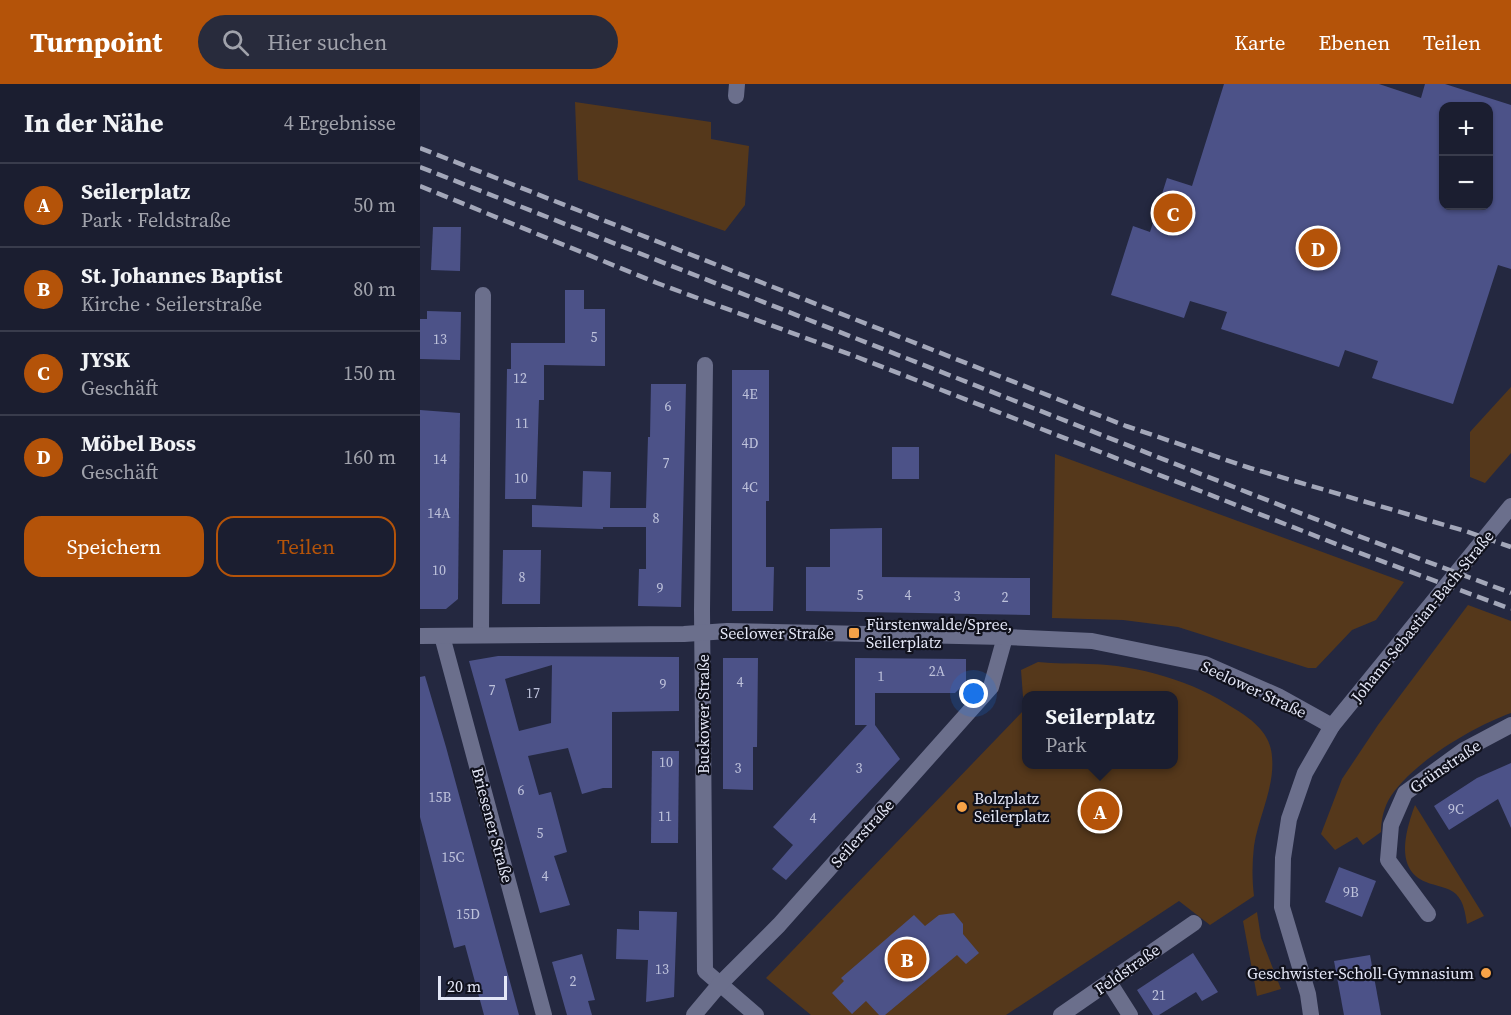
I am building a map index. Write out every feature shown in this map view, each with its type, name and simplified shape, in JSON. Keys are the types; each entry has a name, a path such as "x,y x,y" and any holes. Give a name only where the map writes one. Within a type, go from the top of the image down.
{"street":[{"path":"481,635 483,295"},
{"name":"Buckower Straße","path":"705,365 702,633 705,971 756,1015"},
{"name":"Johann-Sebastian-Bach-Straße","path":"1311,1015 1308,994 1282,907 1283,858 1289,819 1305,773 1332,726 1511,506"},
{"name":"Seelower Straße","path":"420,636 727,631 1092,640 1205,664 1278,696 1332,726"},
{"name":"Briesener Straße","path":"442,636 543,1015"},
{"name":"Seilerstraße","path":"694,1015 720,984 779,925 991,687 1005,637"},
{"name":"Grünstraße","path":"1428,914 1388,860 1391,825 1405,793 1464,750 1511,725"},
{"name":"Feldstraße","path":"1061,1015 1194,923"},
{"path":"1109,982 1130,1015"}],"shaded area":[{"path":"575,102 711,122 711,139 749,146 745,205 725,231 578,180"},
{"path":"1511,387 1511,453 1485,483 1470,477 1470,432"},
{"path":"1055,454 1404,582 1376,620 1352,630 1316,668 1308,668 1178,627 1123,620 1052,618"},
{"path":"1468,605 1511,621 1511,713 1460,738 1425,761 1397,787 1388,801 1381,832 1363,845 1357,837 1335,850 1321,834 1342,779 1378,725"},
{"path":"1038,662 1127,668 1165,676 1201,690 1235,709 1260,728 1271,749 1272,768 1269,791 1254,846 1252,871 1254,896 1210,925 1179,901 1006,1015 811,1015 766,978 1022,712 1022,769 1178,769 1178,691 1023,691 1021,670"},
{"path":"1415,805 1484,916 1467,924 1465,912 1456,894 1446,888 1426,882 1416,876 1410,868 1405,848 1408,826"},
{"path":"1257,912 1261,938 1281,989 1257,996 1243,921"}],"building":[{"path":"1224,84 1379,84 1421,98 1425,84 1445,84 1511,105 1511,269 1498,265 1453,404 1372,378 1378,361 1345,350 1339,367 1221,329 1227,312 1190,301 1184,318 1111,295 1133,226 1150,232 1167,178 1192,186"},
{"path":"433,227 461,227 460,271 431,270"},
{"path":"565,290 584,290 584,309 605,309 605,366 544,365 544,400 539,400 536,499 505,499 507,369 511,369 511,343 565,343"},
{"path":"427,311 461,312 460,360 420,359 420,319 427,319"},
{"path":"732,370 769,370 769,501 766,501 766,567 774,567 773,611 732,611"},
{"path":"651,384 686,384 681,607 638,606 639,569 646,569 646,527 603,527 603,529 532,527 532,505 582,507 583,471 611,472 610,508 646,508"},
{"path":"420,410 460,413 458,599 446,609 420,609"},
{"path":"892,447 919,447 919,479 892,479"},
{"path":"882,528 882,577 1030,578 1030,615 806,611 806,567 830,567 830,529"},
{"path":"503,550 541,550 540,604 502,604"},
{"path":"498,656 679,657 679,711 612,712 612,788 582,794 568,748 528,756 539,795 551,792 567,852 554,856 570,905 540,913 469,661","holes":["552,665 551,723 519,731 505,679"]},
{"path":"723,658 758,658 757,747 753,747 753,790 723,789"},
{"path":"855,658 966,659 966,682 955,693 875,693 875,725 900,759 786,880 772,869 793,845 773,827 867,725 855,725"},
{"path":"425,676 519,1015 484,1015 465,945 454,948 420,817 420,677"},
{"path":"652,751 679,751 678,843 651,843"},
{"path":"1511,763 1511,828 1498,799 1449,830 1434,806 1477,778"},
{"path":"1339,867 1376,881 1362,917 1325,902"},
{"path":"639,911 677,912 674,997 646,1002 648,960 616,959 617,929 639,930"},
{"path":"954,913 963,924 963,934 979,953 966,964 957,955 885,1015 879,1015 866,1001 852,1014 832,993 844,981 841,978 914,915 925,926 939,915"},
{"path":"1193,953 1218,992 1202,1001 1196,992 1159,1015 1153,1015 1137,990"},
{"path":"582,954 595,1000 588,1001 592,1015 567,1015 552,962"},
{"path":"1370,955 1381,1015 1344,1015 1334,961"}],"railway":[{"path":"420,148 1126,426 1250,468 1465,531 1511,547"},
{"path":"420,167 1356,535 1511,593"},
{"path":"420,186 657,283 857,357 1349,549 1511,609"}],"place":[{"name":"JYSK","path":"1173,213"},
{"name":"Möbel Boss","path":"1318,248"},
{"name":"Fürstenwalde/Spree, Seilerplatz","path":"854,633"},
{"name":"Bolzplatz Seilerplatz","path":"962,807"},
{"name":"Seilerplatz","path":"1100,811"},
{"name":"St. Johannes Baptist","path":"907,959"},
{"name":"Geschwister-Scholl-Gymnasium","path":"1486,973"}]}
